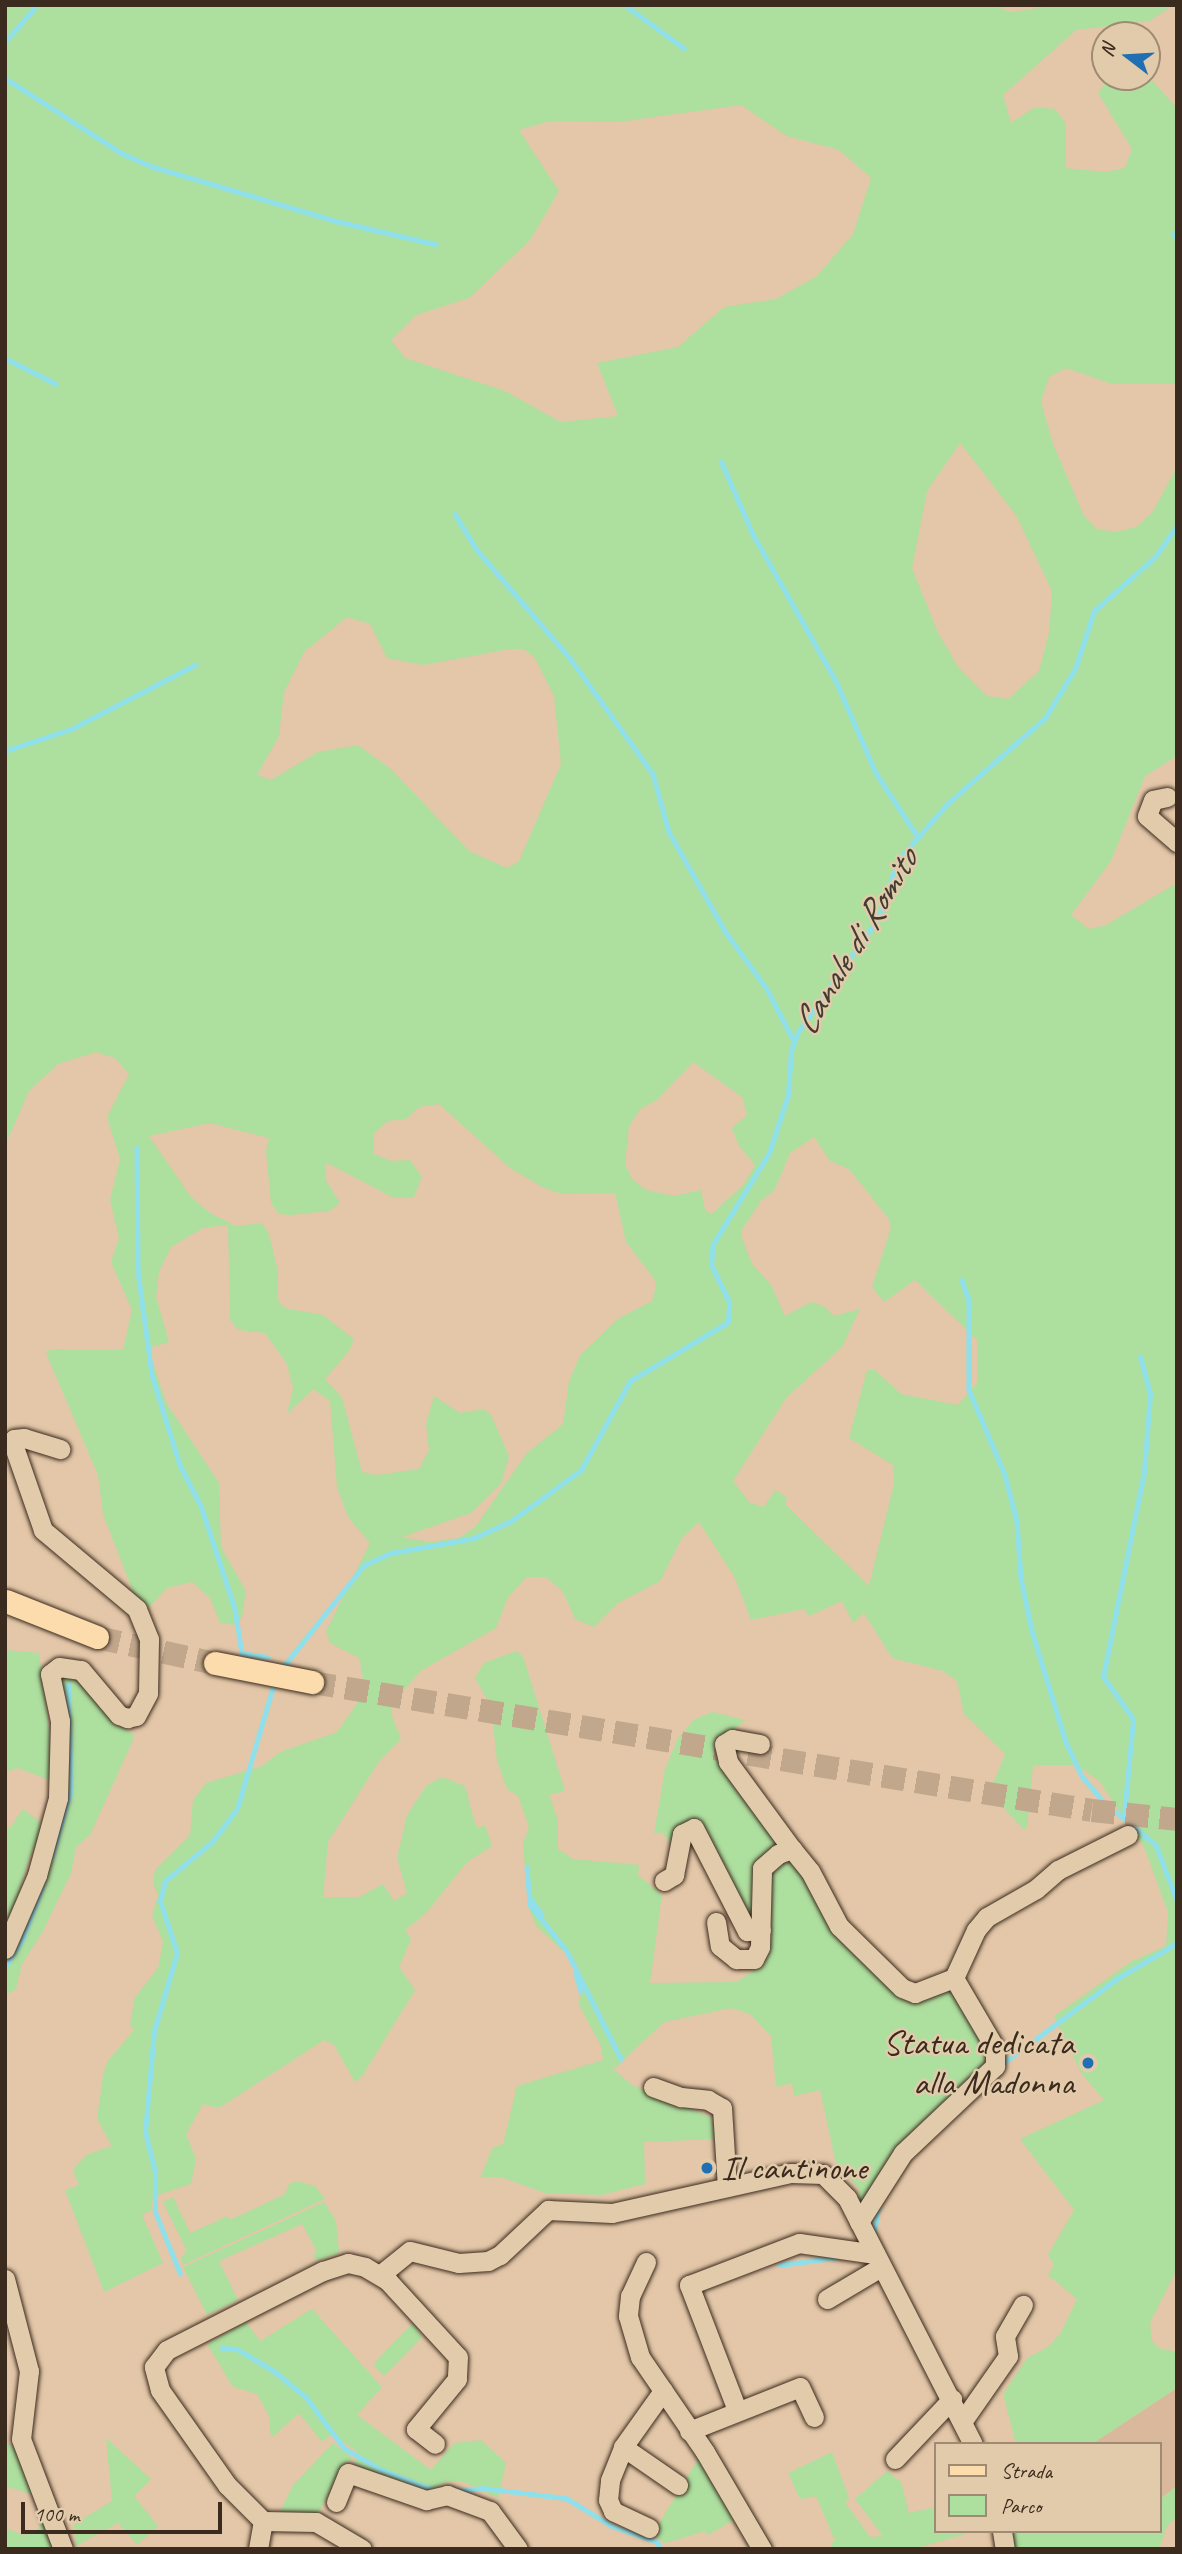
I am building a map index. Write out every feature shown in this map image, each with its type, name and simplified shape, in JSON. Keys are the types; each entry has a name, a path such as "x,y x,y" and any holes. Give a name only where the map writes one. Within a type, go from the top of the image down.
{"main road":[{"path":"6,1601 97,1637"},
{"path":"215,1663 312,1682"}],"street":[{"path":"1167,797 1153,800 1147,816 1177,842"},
{"path":"5,1949 37,1875 58,1798 60,1721 50,1674 60,1667 81,1670 119,1715 127,1718 136,1716 148,1693 149,1639 137,1609 43,1530 13,1444 14,1439 24,1437 60,1448"},
{"path":"760,1744 732,1740 724,1744 728,1762 810,1871 839,1926 902,1988 915,1993 954,1978"},
{"path":"664,1881 674,1875 684,1831 694,1828 747,1931 761,1930"},
{"path":"859,2222 903,2153 995,2066 995,2048 954,1978 961,1956 987,1917 1036,1889 1058,1870 1128,1835"},
{"path":"716,1922 720,1946 746,1962 757,1955 761,1930 762,1868 778,1854 792,1849"},
{"path":"653,2087 681,2097 708,2100 722,2109 727,2187"},
{"path":"380,2275 410,2251 459,2263 488,2261 499,2255 548,2210 612,2213 810,2170 837,2183 964,2420 972,2442"},
{"path":"737,2410 689,2285 800,2243 878,2261"},
{"path":"827,2299 878,2261"},
{"path":"646,2262 630,2296 628,2316 640,2357 762,2549"},
{"path":"362,2549 316,2522 262,2521 227,2485 160,2390 155,2367 158,2357 334,2266 348,2263 380,2275 458,2357 457,2379 416,2429 435,2444"},
{"path":"5,2279 29,2371 22,2439 63,2549"},
{"path":"964,2420 1007,2356 1007,2330 1023,2305"},
{"path":"689,2431 800,2386 814,2417"},
{"path":"649,2529 613,2511 608,2500 610,2480 623,2447 663,2391"},
{"path":"895,2459 952,2399"},
{"path":"623,2447 678,2485"},
{"path":"336,2502 348,2473 426,2500 447,2496 489,2511 518,2549"},
{"path":"258,2549 262,2521"}],"shaded area":[{"path":"1177,2388 1177,2486 1161,2498 1161,2442 1095,2442"}],"green space":[{"path":"5,5 991,5 1012,12 1058,5 1174,5 1149,21 1091,21 1091,28 1076,30 1003,95 1011,123 1035,107 1055,109 1066,123 1066,168 1105,172 1125,168 1132,149 1098,93 1099,91 1161,90 1177,108 1177,384 1112,384 1066,368 1049,377 1041,402 1053,444 1084,516 1097,529 1116,532 1136,527 1152,513 1177,467 1177,756 1145,776 1111,861 1071,915 1089,929 1106,925 1177,883 1177,2269 1150,2323 1152,2341 1159,2348 1177,2352 1177,2388 1095,2442 1015,2442 1003,2394 1027,2358 1048,2347 1060,2334 1077,2299 1048,2275 1054,2265 1048,2255 1074,2210 1020,2139 1104,2100 1081,2073 1054,2016 1132,1961 1166,1946 1168,1912 1144,1847 1099,1781 1077,1765 1033,1765 1027,1828 1023,1829 990,1792 1005,1754 964,1714 957,1681 943,1671 892,1658 864,1613 853,1623 842,1601 809,1616 804,1609 751,1620 735,1578 699,1522 682,1538 660,1581 618,1603 594,1627 575,1619 563,1592 546,1577 527,1577 508,1597 496,1628 422,1670 395,1700 391,1713 401,1739 378,1763 328,1842 323,1897 359,1897 383,1884 394,1901 407,1893 397,1858 407,1815 426,1786 442,1777 465,1786 474,1820 478,1828 485,1825 492,1846 467,1862 426,1913 405,1930 411,1939 399,1967 415,1990 363,2075 355,2082 334,2045 324,2040 219,2108 203,2104 186,2134 196,2159 191,2184 158,2195 151,2202 153,2209 142,2215 163,2263 104,2292 65,2190 79,2185 73,2170 86,2155 112,2146 97,2119 103,2075 107,2062 134,2030 130,2025 135,1997 158,1968 163,1942 152,1915 158,1896 153,1883 155,1870 190,1835 193,1800 206,1783 262,1766 280,1752 337,1732 359,1701 363,1679 359,1658 330,1643 326,1631 370,1543 348,1517 337,1487 330,1401 313,1389 287,1414 293,1389 287,1364 265,1333 239,1330 230,1320 228,1225 203,1228 171,1247 159,1272 156,1297 169,1342 148,1348 166,1402 219,1483 221,1547 246,1591 242,1617 233,1625 220,1623 210,1598 192,1582 167,1588 149,1607 137,1602 103,1514 98,1475 46,1353 51,1349 123,1350 132,1310 111,1262 119,1238 110,1200 120,1159 107,1117 129,1074 115,1058 96,1052 58,1064 29,1091 5,1146","holes":["741,105 787,136 839,150 871,178 853,234 817,276 776,299 724,307 678,347 597,363 618,416 561,422 505,391 405,358 391,340 416,315 469,298 530,240 559,191 519,130 550,121 618,122","960,443 1016,515 1052,591 1049,633 1039,671 1008,699 987,696 959,668 938,633 912,568 927,491","347,617 370,624 387,658 423,665 510,649 524,649 535,658 554,696 561,764 519,861 507,868 469,851 391,769 358,745 318,752 271,780 257,775 279,736 284,692 304,652","693,1062 742,1097 747,1115 732,1128 739,1146 755,1165 744,1184 712,1214 705,1210 701,1190 674,1196 646,1190 632,1179 625,1164 629,1126 640,1109 657,1100","439,1104 510,1168 544,1188 562,1194 615,1193 626,1242 655,1280 656,1287 652,1301 619,1318 580,1355 569,1381 563,1424 526,1454 476,1526 459,1538 429,1542 402,1537 471,1513 501,1484 509,1456 491,1415 484,1409 460,1413 434,1396 426,1424 429,1450 419,1469 377,1475 362,1472 342,1398 325,1379 349,1351 354,1339 323,1315 285,1308 277,1299 278,1272 269,1234 262,1223 236,1226 210,1213 191,1197 149,1136 210,1123 269,1138 266,1151 271,1203 279,1214 329,1211 340,1203 326,1180 325,1162 394,1198 414,1197 422,1177 410,1160 391,1161 374,1154 373,1134 388,1121 406,1119 419,1107","814,1137 830,1161 849,1169 888,1218 891,1227 872,1287 884,1302 915,1280 977,1340 977,1383 958,1405 901,1394 875,1370 867,1370 849,1438 893,1465 894,1483 869,1586 785,1504 787,1497 775,1490 764,1507 750,1503 733,1481 786,1398 842,1347 860,1309 834,1316 824,1306 811,1302 785,1316 771,1285 752,1264 742,1238 741,1231 761,1201 775,1189 790,1153"]},
{"path":"5,1650 39,1653 53,1759 49,1780 18,1768 5,1772"},
{"path":"516,1651 523,1656 565,1791 549,1795 558,1820 558,1849 573,1859 639,1865 638,1875 662,1895 650,1983 736,1982 766,1963 765,1877 787,1856 898,1989 953,1988 991,2055 872,2199 858,2203 859,2189 836,2164 820,2090 794,2096 792,2083 776,2087 771,2036 750,2014 731,2008 664,2022 614,2069 607,2064 632,2085 711,2117 716,2139 644,2142 645,2184 601,2195 545,2193 500,2177 481,2177 492,2148 503,2144 517,2086 603,2060 601,2046 578,2003 585,1983 576,1963 536,1926 528,1906 523,1843 529,1827 518,1796 507,1789 497,1761 491,1706 475,1678 484,1663"},
{"path":"59,1675 81,1681 114,1722 133,1734 133,1740 90,1835 76,1847 71,1873 43,1931 22,1964 16,1989 5,1996 5,1959 27,1920 58,1815"},
{"path":"713,1712 745,1720 722,1741 781,1840 755,1926 696,1824 673,1847 662,1832 654,1834 665,1769 678,1738 695,1719"},
{"path":"23,1809 39,1821 41,1836 29,1859 5,1938 5,1826 10,1828"},
{"path":"297,2181 315,2186 325,2199 183,2265 181,2258 187,2251 163,2202 173,2197 190,2233 228,2216 230,2220 285,2194 289,2184"},
{"path":"324,2202 336,2221 339,2253 317,2261 313,2255 317,2252 302,2224 219,2261 238,2300 207,2315 183,2267"},
{"path":"312,2309 382,2387 357,2415 431,2470 454,2443 481,2440 506,2463 498,2498 462,2481 448,2481 426,2492 367,2471 354,2462 358,2452 332,2434 322,2442 299,2413 271,2438 269,2416 257,2394 233,2387 207,2344 246,2322 260,2341"},
{"path":"413,2323 422,2337 384,2376 374,2366 376,2361"},
{"path":"106,2438 151,2479 134,2496 158,2526 137,2545 118,2523 76,2546 74,2524 112,2501"},
{"path":"5,2442 14,2447 40,2497 5,2486"},
{"path":"333,2443 353,2458 341,2468 319,2513 279,2514 293,2485"},
{"path":"832,2452 849,2498 845,2502 870,2537 883,2536 855,2499 887,2471 901,2482 909,2513 934,2507 934,2533 970,2533 913,2549 833,2549 831,2543 835,2541 816,2496 800,2499 788,2473"},
{"path":"701,2454 737,2518 708,2535 705,2531 665,2543 652,2535"},
{"path":"1177,2486 1177,2517 1167,2526 1159,2549 1014,2549 1006,2533 1161,2533 1161,2498"},
{"path":"46,2513 59,2549 5,2549 5,2528 24,2535 36,2532"}],"waterway":[{"path":"5,42 37,5"},
{"path":"625,5 684,48"},
{"path":"5,78 123,154 154,167 336,221 435,244"},
{"name":"Canale di Romito","path":"1174,233 1177,239"},
{"path":"5,358 56,384"},
{"path":"721,461 754,536 835,679 876,773 918,837"},
{"path":"455,514 477,550 570,658 653,774 669,832 725,931 767,989 794,1041"},
{"name":"Canale di Romito","path":"283,1667 364,1565 391,1553 474,1538 511,1521 581,1470 630,1381 728,1322 729,1302 711,1265 713,1244 769,1153 788,1095 791,1051 798,1032 878,918 898,860 947,804 1045,718 1075,669 1094,611 1155,557 1177,526"},
{"path":"5,751 71,729 195,665"},
{"path":"137,1148 138,1271 152,1375 180,1465 201,1506 235,1609 242,1653 268,1657"},
{"path":"962,1280 969,1300 969,1390 1005,1475 1017,1521 1021,1578 1032,1631 1066,1742 1082,1776 1102,1800 1156,1845 1177,1900"},
{"path":"1124,1815 1133,1719 1103,1677 1144,1471 1150,1394 1140,1357"},
{"name":"Canale di Romito","path":"180,2274 155,2212 155,2172 145,2132 154,2031 177,1953 160,1901 165,1881 212,1842 237,1809 275,1680"},
{"path":"52,1856 71,1790 68,1685"},
{"path":"527,1867 530,1905 567,1951 621,2059"},
{"path":"5,1967 23,1938 43,1885"},
{"path":"531,1899 542,1915"},
{"path":"1002,2064 1118,1978 1177,1943"},
{"path":"576,1974 581,1991"},
{"path":"874,2233 878,2208"},
{"path":"779,2265 841,2257"},
{"name":"Canale di Romito","path":"222,2348 237,2349 274,2371 306,2397 344,2448 380,2469 434,2490"},
{"name":"Canale di Romito","path":"456,2491 483,2488 566,2498 612,2526 657,2542 661,2549"}],"tunnel":[{"path":"97,1637 215,1663"},
{"path":"312,1682 1092,1810 1177,1819"}],"place":[{"name":"Statua dedicata alla Madonna","path":"1088,2063"},
{"name":"Il cantinone","path":"707,2168"}]}
